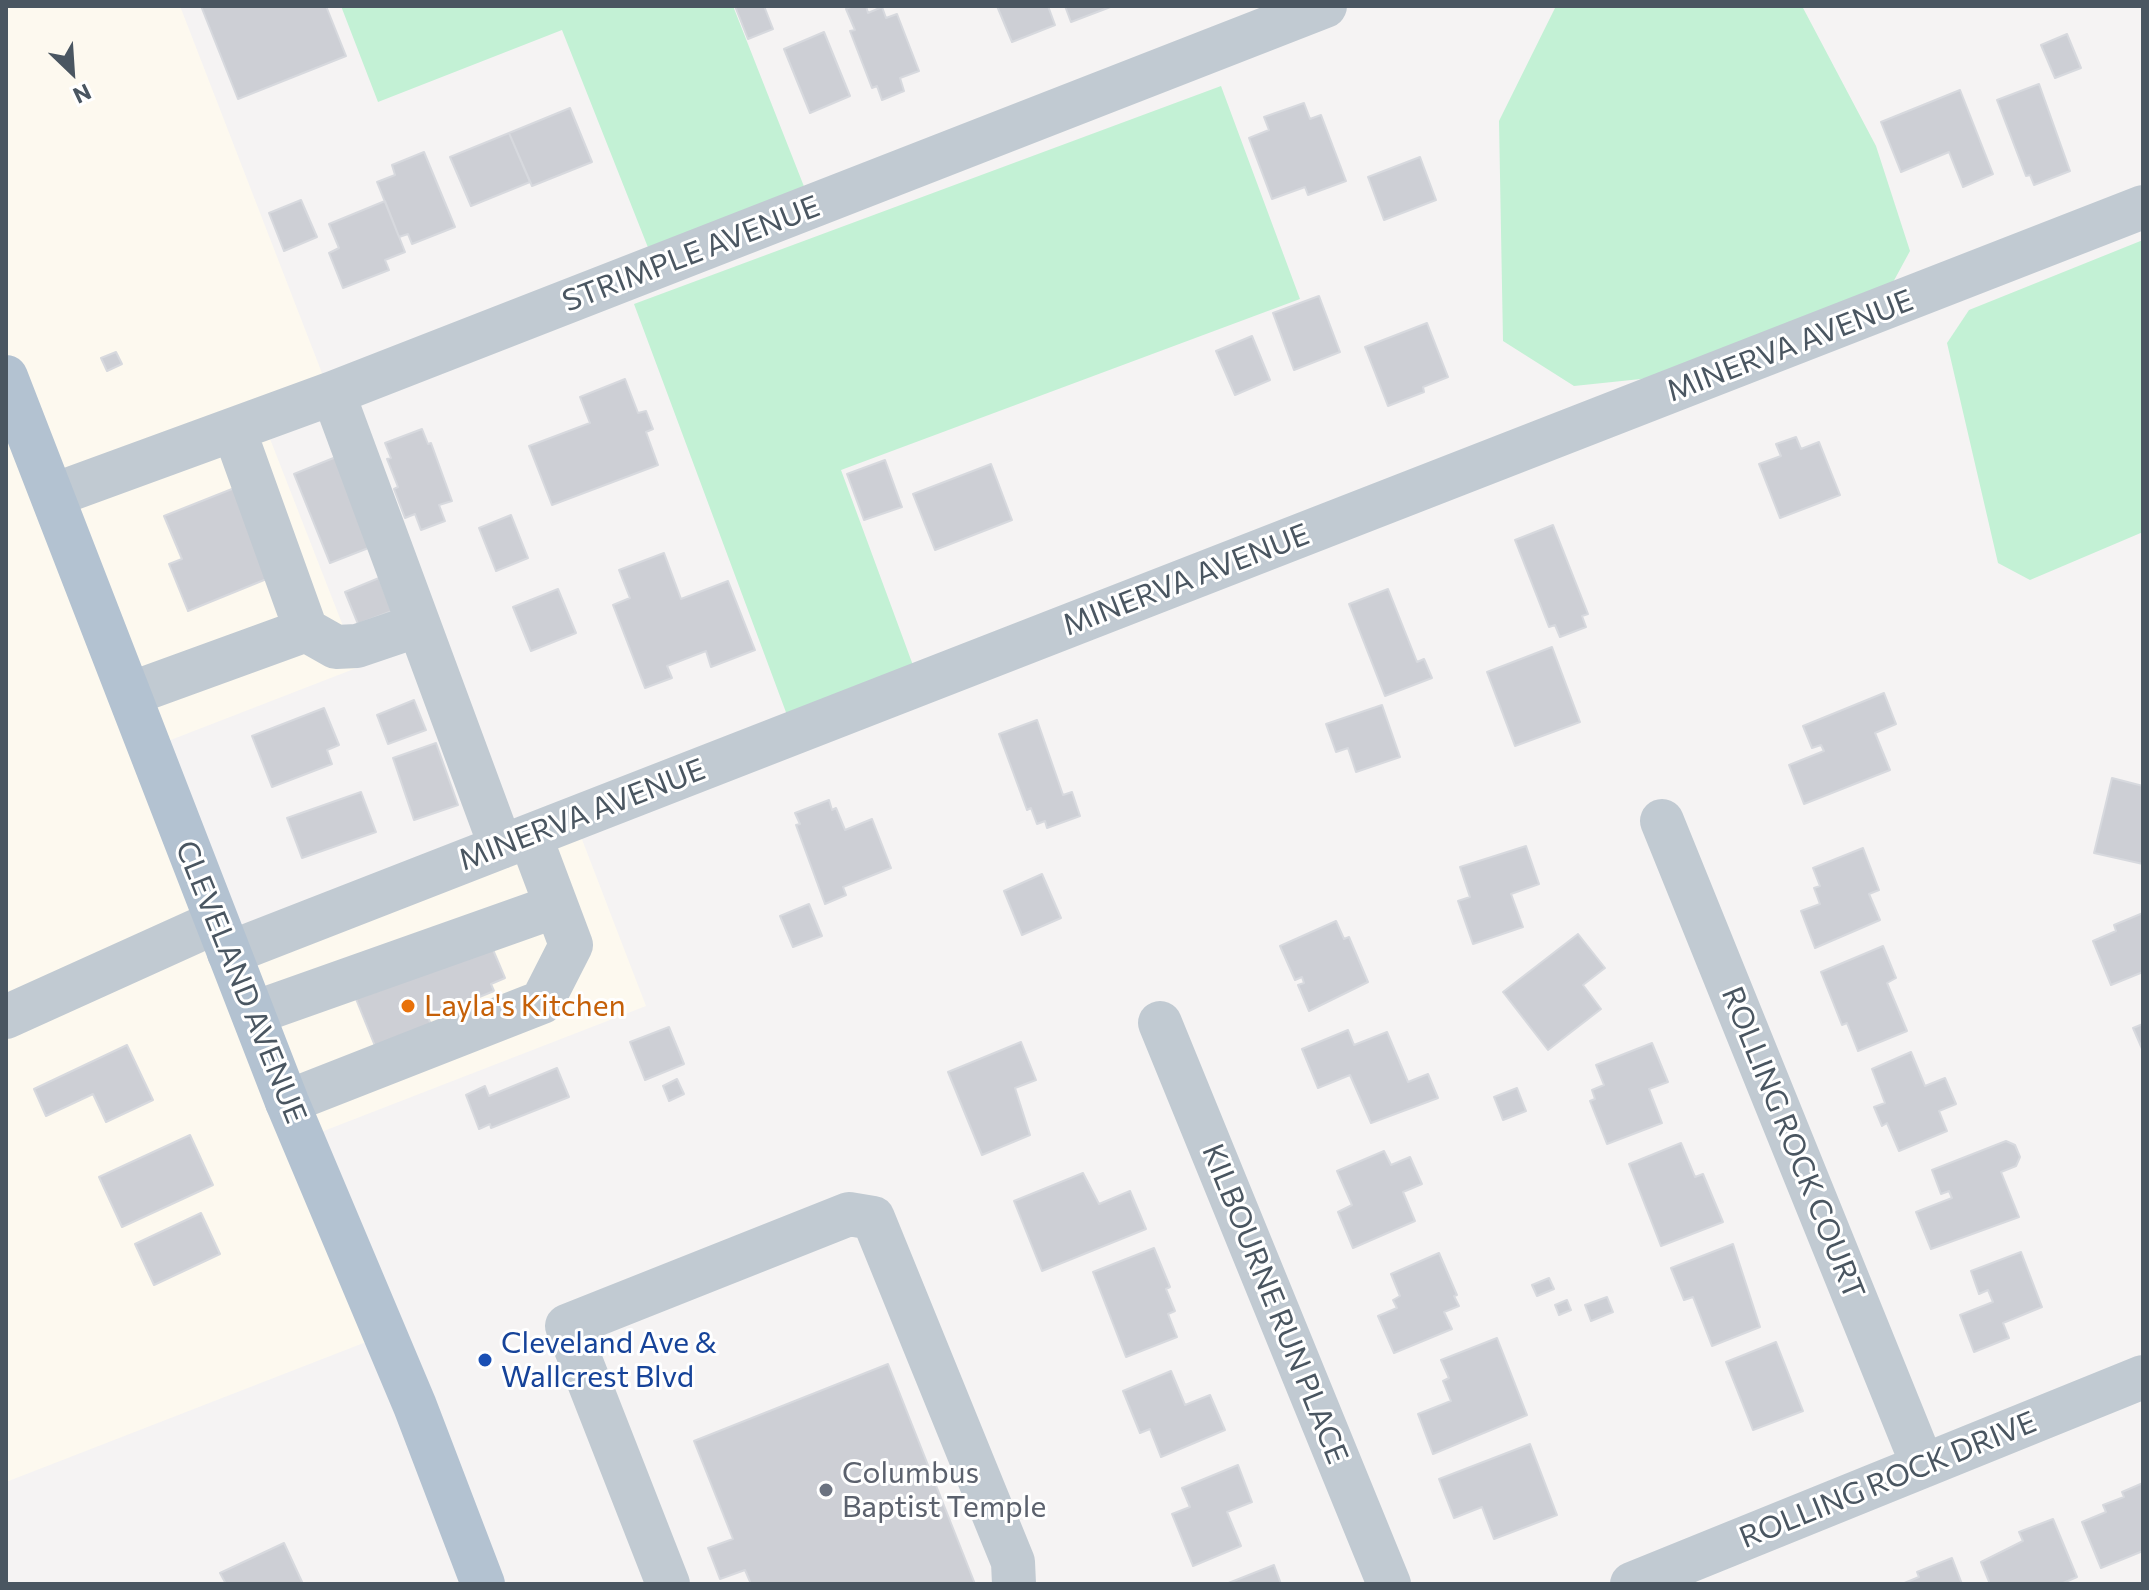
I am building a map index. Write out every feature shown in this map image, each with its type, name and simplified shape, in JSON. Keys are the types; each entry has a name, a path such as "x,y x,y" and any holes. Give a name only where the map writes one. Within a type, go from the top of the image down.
{"main road":[{"name":"CLEVELAND AVENUE","path":"6,377 222,938 287,1102 415,1406 483,1584"}],"street":[{"name":"STRIMPLE AVENUE","path":"54,495 333,393 1325,6"},
{"name":"MINERVA AVENUE","path":"6,1017 222,938 516,841 2143,207"},
{"path":"287,1102 542,1002 571,945 556,906 516,841 419,625 333,393"},
{"path":"234,430 306,630 336,647 357,646 419,625"},
{"path":"130,694 306,630"},
{"name":"ROLLING ROCK COURT","path":"1662,821 1923,1466"},
{"path":"254,1013 556,906"},
{"name":"KILBOURNE RUN PLACE","path":"1160,1023 1389,1584"},
{"path":"668,1584 567,1326 849,1214 873,1218 1013,1562 1014,1584"},
{"name":"ROLLING ROCK DRIVE","path":"1632,1584 2143,1377"}],"shaded area":[{"path":"6,6 180,6 332,399 265,426 359,667 150,748 228,949 573,816 646,1006 303,1139 379,1337 6,1482"}],"green space":[{"path":"341,6 733,6 805,189 649,250 562,30 378,102"},
{"path":"1556,6 1802,6 1876,146 1910,251 1891,286 1660,377 1574,386 1503,341 1499,121"},
{"path":"1221,86 1300,299 841,470 914,668 787,715 634,304"},
{"path":"2143,240 2143,532 2030,580 1998,563 1947,343 1969,310"}],"building":[{"path":"201,6 326,6 346,56 238,99"},
{"path":"735,6 764,6 773,29 748,39"},
{"path":"866,6 868,13 882,7 886,18 897,14 919,71 900,78 904,91 882,100 877,86 872,88 850,31 855,30 846,9"},
{"path":"997,6 1048,6 1055,25 1012,42"},
{"path":"1065,6 1113,6 1071,22"},
{"path":"824,32 850,96 810,113 784,49"},
{"path":"2067,34 2081,68 2055,78 2041,45"},
{"path":"2039,84 2070,171 2034,185 2030,175 2026,176 1997,100"},
{"path":"1960,90 1993,174 1963,187 1949,152 1901,172 1881,122"},
{"path":"1304,103 1310,119 1321,115 1346,181 1308,195 1305,187 1272,199 1249,138 1269,130 1264,117"},
{"path":"570,108 592,162 532,186 509,133"},
{"path":"509,133 530,182 471,206 450,157"},
{"path":"424,152 455,227 412,244 408,234 399,237 377,182 395,175 392,165"},
{"path":"1420,157 1436,200 1384,220 1368,177"},
{"path":"301,200 317,237 284,251 269,213"},
{"path":"385,201 405,252 385,260 389,270 343,288 329,253 339,248 329,224"},
{"path":"1319,296 1340,352 1294,370 1273,313"},
{"path":"1427,323 1448,377 1423,387 1424,392 1388,406 1365,347"},
{"path":"1252,336 1270,380 1235,395 1216,351"},
{"path":"116,352 122,364 107,371 101,358"},
{"path":"625,379 638,413 646,411 653,429 646,432 658,465 552,505 529,446 590,423 580,397"},
{"path":"422,429 428,444 431,443 452,501 439,505 445,521 421,530 415,514 405,518 394,489 398,487 387,459 391,458 385,443"},
{"path":"1796,437 1801,449 1819,442 1840,495 1780,518 1759,464 1781,456 1776,444"},
{"path":"336,457 371,547 330,563 294,474"},
{"path":"885,460 902,507 864,520 847,474"},
{"path":"991,464 1012,520 935,550 913,494"},
{"path":"237,487 269,578 188,611 169,564 182,559 164,516"},
{"path":"511,515 528,558 496,571 479,528"},
{"path":"1553,525 1588,614 1582,616 1586,627 1560,637 1555,625 1549,627 1515,540"},
{"path":"664,553 681,599 728,581 755,650 711,667 706,651 667,666 672,678 645,688 613,605 630,598 619,570"},
{"path":"379,578 392,611 358,624 345,592"},
{"path":"558,589 576,633 531,651 513,607"},
{"path":"1388,589 1417,662 1424,659 1432,678 1385,696 1349,604"},
{"path":"1552,647 1580,722 1515,746 1487,672"},
{"path":"1884,693 1896,724 1875,733 1890,770 1804,804 1789,765 1824,751 1821,745 1812,748 1803,726"},
{"path":"414,700 426,730 388,744 377,715"},
{"path":"1382,705 1400,757 1356,772 1348,748 1336,752 1326,724"},
{"path":"324,708 339,745 327,750 332,764 272,787 252,736"},
{"path":"1037,720 1063,795 1072,792 1080,816 1047,828 1045,821 1037,824 1031,808 1027,810 999,734"},
{"path":"436,743 458,805 414,820 393,758"},
{"path":"2112,778 2143,786 2143,864 2094,853"},
{"path":"361,792 376,832 302,858 287,818"},
{"path":"829,800 832,810 836,808 845,830 872,819 891,868 843,887 846,895 825,904 796,825 800,824 795,813"},
{"path":"1526,846 1539,884 1511,894 1523,927 1473,944 1458,901 1470,897 1460,867"},
{"path":"1863,848 1879,890 1869,894 1880,920 1815,948 1801,911 1820,904 1814,888 1820,886 1813,868"},
{"path":"1042,874 1061,918 1022,935 1004,891"},
{"path":"809,904 822,936 793,947 780,916"},
{"path":"2143,913 2143,972 2111,985 2093,941 2116,931 2114,925"},
{"path":"1336,921 1344,939 1349,937 1368,982 1309,1011 1298,985 1304,983 1302,977 1295,980 1280,946"},
{"path":"1578,934 1605,968 1583,985 1601,1009 1548,1050 1503,992"},
{"name":"Layla's Kitchen","path":"491,945 505,978 491,984 494,991 428,1018 432,1026 375,1046 354,994"},
{"path":"1883,946 1896,978 1887,983 1907,1031 1858,1051 1847,1023 1842,1025 1821,972"},
{"path":"2143,1024 2143,1051 2133,1028"},
{"path":"669,1027 684,1064 645,1080 630,1042"},
{"path":"1348,1030 1354,1045 1387,1032 1408,1082 1428,1074 1438,1098 1371,1123 1350,1075 1318,1088 1302,1049"},
{"path":"1021,1042 1036,1080 1015,1088 1030,1135 982,1155 948,1072"},
{"path":"1652,1043 1668,1082 1649,1089 1662,1123 1607,1144 1590,1101 1595,1099 1592,1090 1604,1085 1596,1065"},
{"path":"127,1045 153,1100 106,1122 93,1094 46,1116 34,1089"},
{"path":"1911,1052 1925,1086 1945,1078 1956,1104 1939,1111 1947,1131 1899,1151 1887,1123 1882,1126 1874,1107 1885,1103 1872,1069"},
{"path":"557,1068 569,1097 491,1128 490,1124 479,1129 466,1095 485,1086 489,1096"},
{"path":"677,1079 684,1094 669,1101 663,1086"},
{"path":"1517,1088 1526,1111 1503,1120 1494,1097"},
{"path":"190,1135 213,1185 122,1227 99,1177"},
{"path":"2006,1141 2015,1145 2020,1157 2016,1166 2001,1172 2019,1217 1931,1249 1916,1212 1952,1198 1949,1191 1941,1194 1932,1170"},
{"path":"1681,1143 1695,1177 1703,1174 1723,1222 1661,1246 1629,1164"},
{"path":"1384,1151 1391,1165 1410,1157 1422,1184 1403,1192 1415,1221 1353,1248 1338,1212 1352,1205 1337,1171"},
{"path":"1083,1173 1099,1204 1130,1191 1146,1229 1042,1271 1014,1201"},
{"path":"201,1213 220,1254 154,1285 135,1244"},
{"path":"1733,1244 1760,1327 1712,1346 1693,1297 1684,1300 1671,1268"},
{"path":"1154,1248 1170,1287 1166,1289 1175,1311 1168,1314 1177,1337 1126,1357 1093,1272"},
{"path":"2021,1252 2042,1307 2003,1323 2009,1338 1974,1352 1960,1315 1993,1302 1988,1290 1979,1294 1971,1271"},
{"path":"1439,1253 1459,1306 1444,1312 1452,1329 1394,1353 1378,1316 1397,1308 1393,1300 1400,1296 1391,1274"},
{"path":"1549,1278 1554,1289 1537,1296 1532,1285"},
{"path":"1607,1297 1613,1312 1591,1321 1585,1305"},
{"path":"1567,1300 1571,1310 1559,1315 1555,1305"},
{"path":"1497,1338 1527,1415 1433,1454 1418,1414 1451,1401 1443,1381 1449,1378 1441,1360"},
{"path":"1776,1342 1803,1411 1753,1430 1726,1362"},
{"name":"Columbus Baptist Temple","path":"888,1364 975,1584 751,1584 745,1570 720,1579 708,1548 733,1539 694,1441"},
{"path":"1171,1371 1185,1405 1210,1395 1225,1430 1161,1457 1150,1429 1140,1433 1123,1391"},
{"path":"1530,1444 1557,1515 1494,1539 1482,1507 1454,1518 1439,1479"},
{"path":"1238,1465 1252,1502 1227,1512 1241,1546 1193,1566 1172,1514 1190,1507 1182,1488"},
{"path":"2143,1483 2143,1551 2101,1568 2082,1522 2106,1512 2103,1505 2124,1497 2122,1492"},
{"path":"2053,1519 2077,1577 2061,1584 1990,1584 1981,1562 2023,1541 2019,1532"},
{"path":"284,1543 303,1584 226,1584 220,1573"},
{"path":"1952,1558 1962,1584 1902,1584 1919,1577 1917,1572"},
{"path":"1274,1565 1281,1584 1226,1584"}],"place":[{"name":"Layla's Kitchen","path":"408,1006"},
{"name":"Cleveland Ave & Wallcrest Blvd","path":"485,1360"},
{"name":"Columbus Baptist Temple","path":"826,1490"}]}
